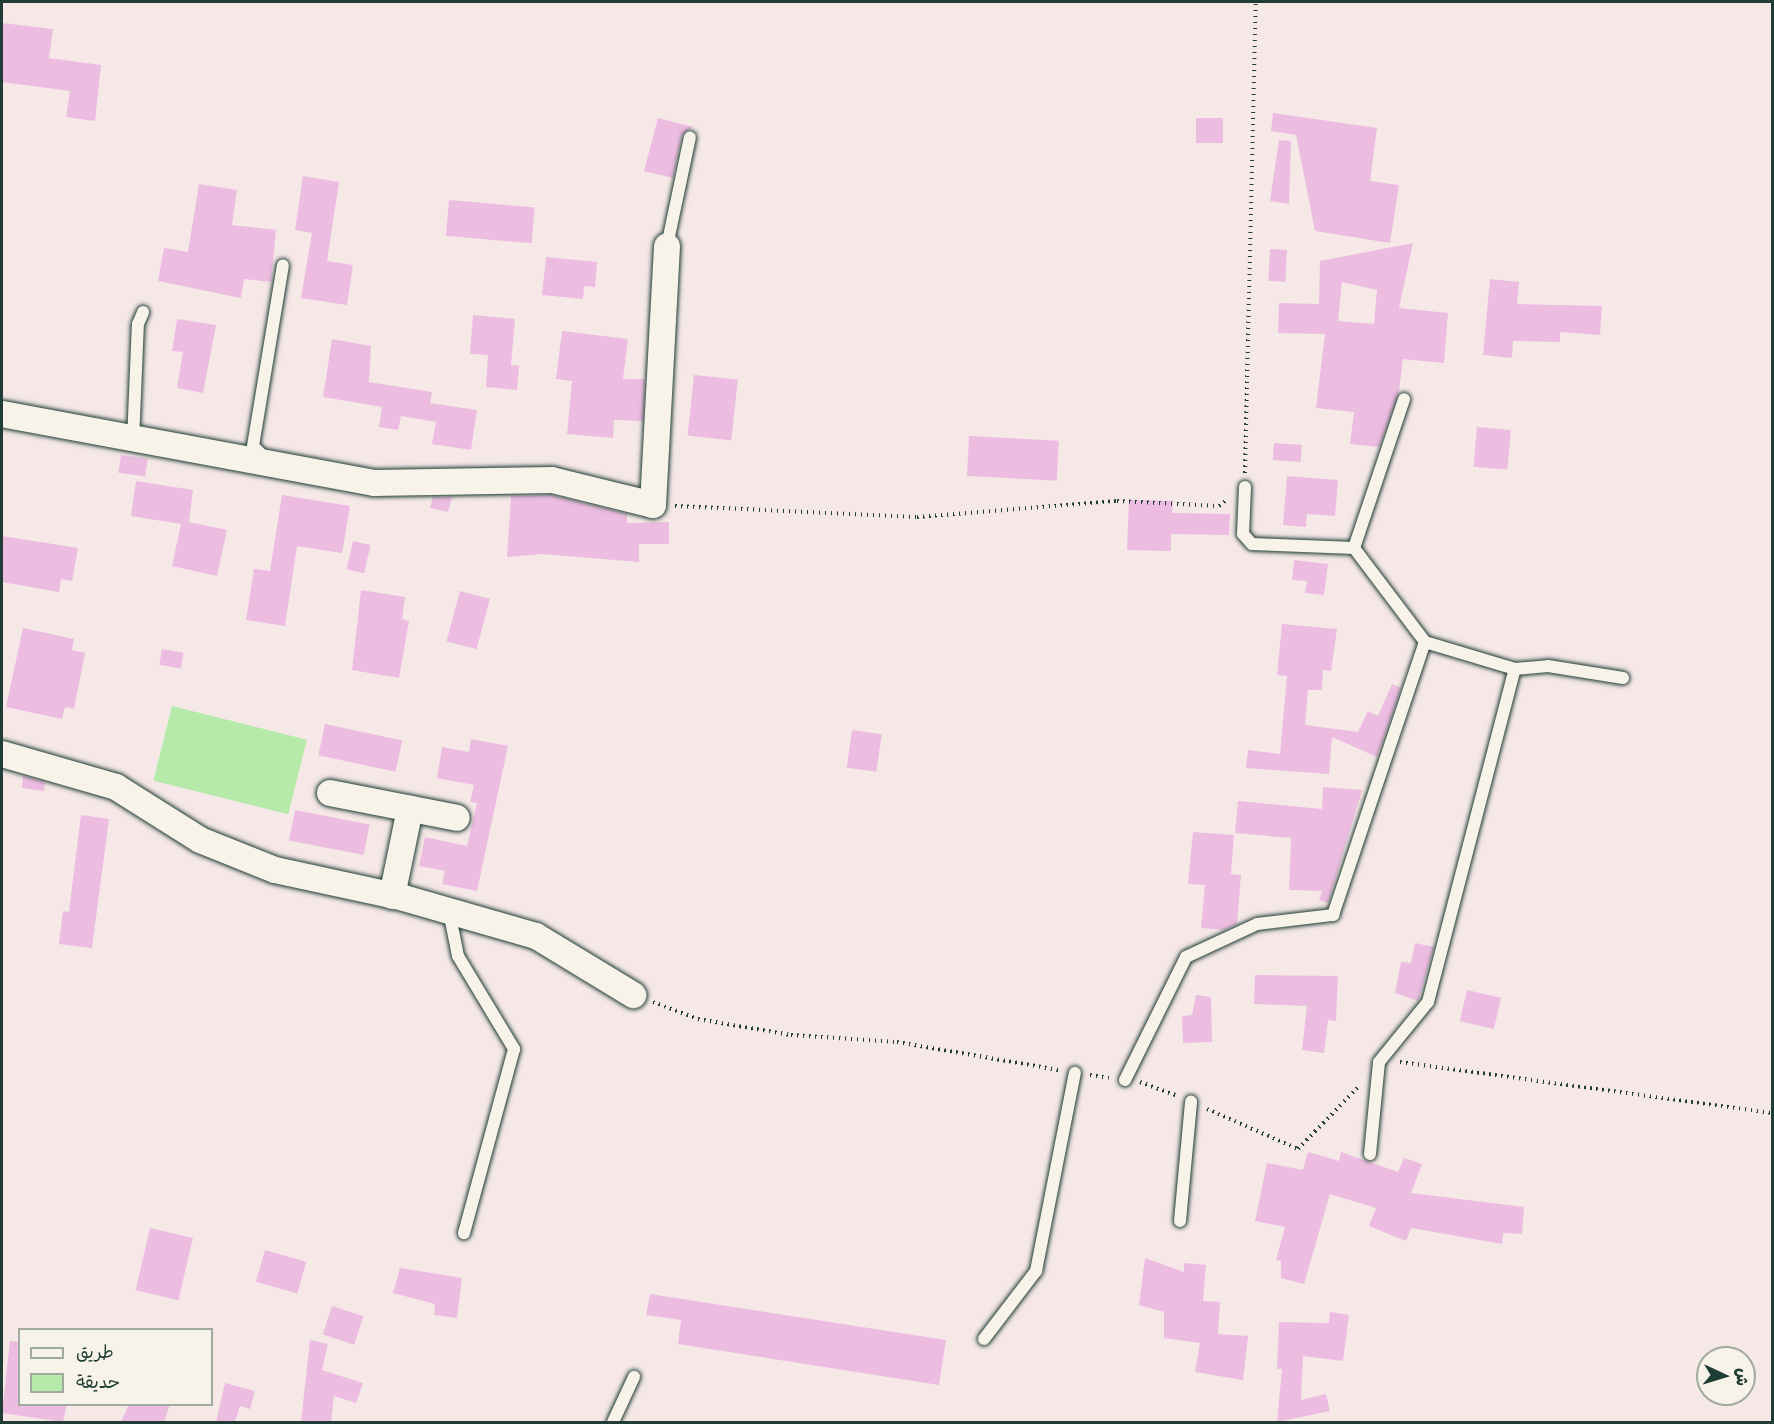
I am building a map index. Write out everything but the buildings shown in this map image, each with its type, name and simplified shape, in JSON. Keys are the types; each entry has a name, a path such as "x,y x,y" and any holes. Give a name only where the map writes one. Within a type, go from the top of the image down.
{"street":[{"path":"2,414 132,442 374,483 552,480 653,505 667,246"},
{"path":"2,754 116,787 200,840 275,870 392,896 536,936 633,995"},
{"path":"330,793 457,818"},
{"path":"392,896 410,809"}],"lane":[{"path":"667,246 690,137"},
{"path":"274,466 253,446 284,265"},
{"path":"132,442 138,324 143,312"},
{"path":"1354,548 1404,399"},
{"path":"1245,487 1243,534 1252,544 1354,548"},
{"path":"1354,548 1425,642 1515,669 1548,666 1623,678"},
{"path":"1125,1080 1186,957 1257,924 1333,915 1425,642"},
{"path":"1370,1154 1379,1062 1428,1002 1515,669"},
{"path":"449,911 458,956 514,1049 464,1233"},
{"path":"984,1339 1036,1271 1075,1073"},
{"path":"1180,1221 1191,1102"},
{"path":"613,1422 634,1377"}],"path":[{"path":"653,505 917,517 1117,501 1219,506 1245,487 1256,2"},
{"path":"633,995 698,1019 791,1035 897,1042 1075,1073 1150,1083 1298,1149 1338,1112 1379,1062 1431,1063 1773,1113"}],"green space":[{"path":"172,706 307,740 288,814 153,781"}]}
